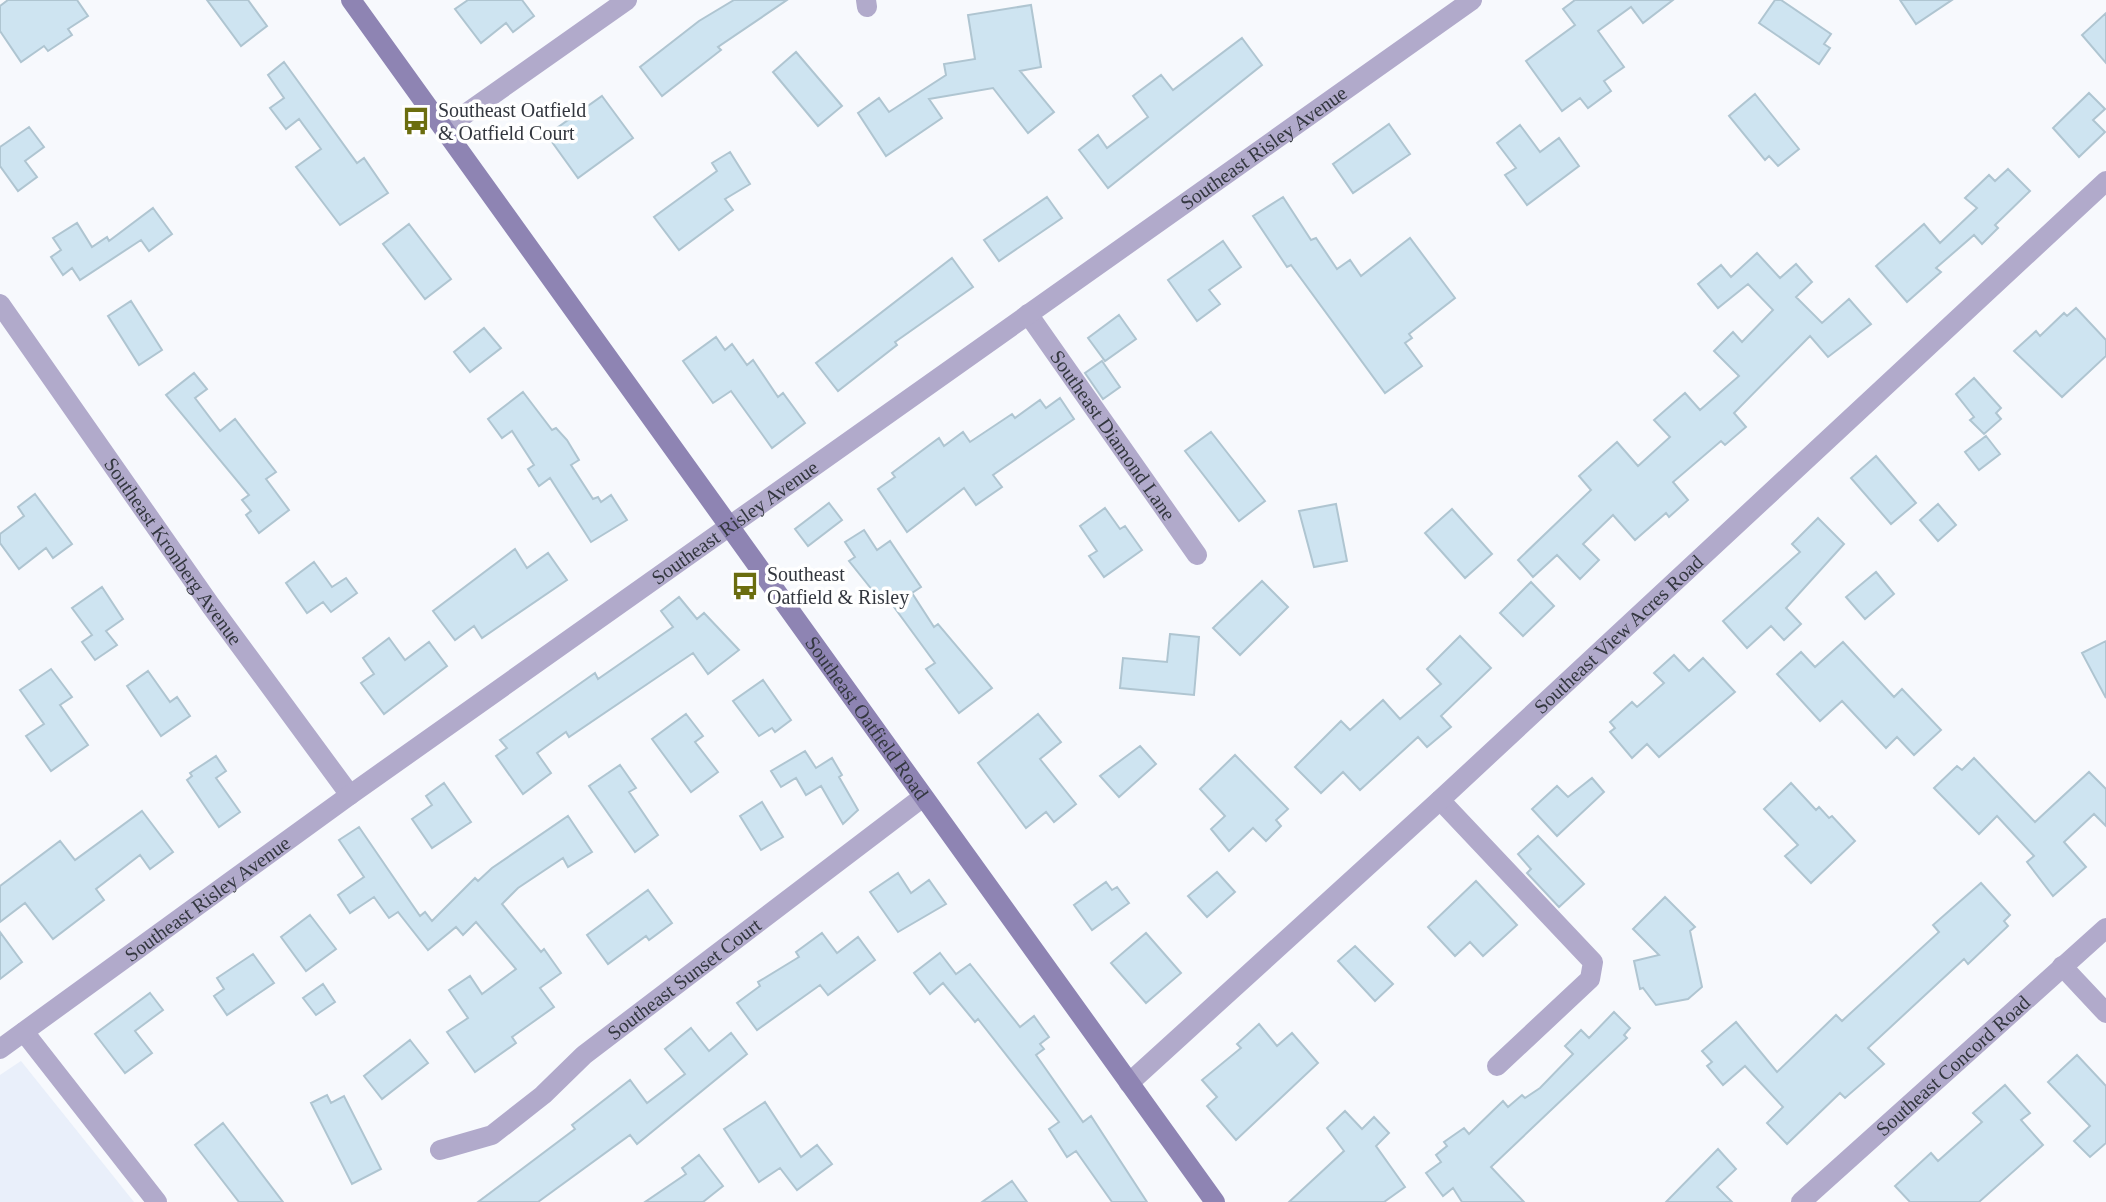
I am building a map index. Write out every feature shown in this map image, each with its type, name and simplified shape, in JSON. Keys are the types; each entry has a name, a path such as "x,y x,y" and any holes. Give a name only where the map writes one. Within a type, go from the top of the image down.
{"main road":[{"name":"Southeast Oatfield Road","path":"351,0 1215,1202"}],"street":[{"path":"444,129 627,0"},
{"name":"Southeast Risley Avenue","path":"0,1049 350,795 1472,0"},
{"name":"Southeast View Acres Road","path":"1129,1083 1440,800 2106,181"},
{"name":"Southeast Kronberg Avenue","path":"0,304 211,606 350,795"},
{"name":"Southeast Diamond Lane","path":"1028,314 1197,555"},
{"name":"Southeast Sunset Court","path":"440,1150 492,1135 543,1095 584,1055 923,797"},
{"path":"1440,800 1593,962 1590,979 1497,1066"},
{"name":"Southeast Concord Road","path":"1801,1202 2106,928"},
{"path":"2062,966 2106,1013"},
{"path":"24,1032 157,1202"}],"shaded area":[{"path":"21,1061 134,1202 0,1202 0,1075"}],"building":[{"path":"8,0 77,0 88,16 68,29 72,35 48,51 44,46 21,62 0,31 0,6"},
{"path":"207,0 248,0 267,26 241,46"},
{"path":"468,0 522,0 534,16 513,32 506,23 481,43 455,9"},
{"path":"734,0 787,0 718,47 721,50 662,96 640,67 699,21"},
{"path":"1575,0 1673,0 1643,23 1631,7 1598,31 1624,67 1604,81 1611,91 1588,108 1580,98 1562,111 1526,61 1575,25 1563,9"},
{"path":"1775,0 1781,0 1831,34 1824,44 1830,48 1819,64 1759,23"},
{"path":"1900,0 1952,0 1916,24"},
{"path":"1031,5 1041,67 1020,71 1054,112 1028,133 993,88 929,99 942,118 886,156 858,113 879,98 889,112 946,75 944,64 975,59 968,15"},
{"path":"2106,13 2106,63 2082,35"},
{"path":"1242,38 1262,65 1108,188 1079,150 1098,135 1107,148 1148,117 1133,96 1161,75 1173,90"},
{"path":"796,52 842,106 818,126 773,72"},
{"path":"284,62 357,163 364,158 388,193 340,225 296,167 321,149 299,119 286,129 270,108 284,98 268,75"},
{"path":"2089,93 2105,109 2093,120 2105,132 2079,157 2053,128"},
{"path":"1755,94 1799,149 1778,166 1769,156 1765,160 1729,116"},
{"path":"602,96 633,138 578,178 547,135"},
{"path":"1389,124 1410,154 1353,193 1333,164"},
{"path":"1520,125 1540,152 1559,138 1579,166 1527,205 1505,175 1516,168 1497,143"},
{"path":"29,127 44,147 25,161 37,177 18,191 0,166 0,147"},
{"path":"730,152 750,184 725,199 733,210 679,250 654,217 717,171 712,163"},
{"path":"2008,169 2030,191 1995,225 1998,228 1982,244 1974,235 1936,268 1941,272 1907,302 1876,266 1924,224 1940,243 1977,208 1965,198 1989,175 1995,181"},
{"path":"1047,197 1062,218 999,261 984,240"},
{"path":"1283,197 1311,240 1316,238 1337,269 1350,260 1361,276 1410,238 1455,298 1409,334 1412,338 1405,343 1422,366 1385,393 1291,265 1287,267 1253,216"},
{"path":"153,208 172,234 149,251 141,240 80,280 72,268 63,275 51,257 61,250 53,238 77,223 92,247 107,237 109,241"},
{"path":"409,224 451,279 425,299 383,244"},
{"path":"1223,241 1241,267 1209,290 1220,304 1197,321 1168,280"},
{"path":"1757,253 1780,278 1796,264 1812,282 1796,297 1822,323 1849,299 1871,324 1828,357 1810,336 1734,413 1746,427 1725,445 1721,441 1673,482 1688,500 1669,517 1666,513 1635,540 1613,515 1583,544 1599,560 1580,579 1557,555 1533,577 1518,560 1591,490 1579,476 1617,442 1638,466 1670,437 1654,420 1685,393 1700,410 1739,376 1714,351 1733,332 1742,342 1773,310 1748,284 1718,308 1698,284 1721,265 1731,277"},
{"path":"952,258 973,287 895,342 897,345 838,391 816,363"},
{"path":"131,301 162,350 139,365 108,316"},
{"path":"2076,308 2106,340 2106,356 2062,397 2014,351 2036,331 2040,336 2064,313 2067,316"},
{"path":"1119,315 1136,339 1105,361 1088,338"},
{"path":"484,328 501,348 470,372 454,352"},
{"path":"716,337 725,350 732,344 747,365 753,360 778,397 783,393 805,423 772,448 731,391 713,403 683,361"},
{"path":"1102,361 1120,387 1103,399 1085,373"},
{"path":"194,373 207,389 195,398 220,431 235,419 276,472 266,479 289,510 259,533 246,515 251,511 242,500 249,495 166,395"},
{"path":"1974,378 2001,408 1996,413 2001,419 1984,434 1970,420 1974,417 1956,394"},
{"path":"523,392 552,430 556,428 567,440 579,460 571,465 593,499 598,497 601,502 611,495 627,520 591,542 550,478 539,486 528,469 534,465 512,431 502,438 488,419"},
{"path":"1060,398 1074,419 993,475 1002,487 976,505 964,488 907,532 878,489 895,477 892,473 939,438 944,446 963,432 970,442 1012,414 1015,418 1040,400 1046,408"},
{"path":"1211,432 1265,501 1239,521 1185,451"},
{"path":"1986,436 2000,454 1979,470 1965,452"},
{"path":"1876,456 1916,503 1891,524 1851,478"},
{"path":"35,494 72,544 53,558 46,548 19,569 0,543 0,534 24,516 18,507"},
{"path":"829,503 842,520 808,546 795,529"},
{"path":"1336,504 1347,561 1314,567 1299,511"},
{"path":"1938,504 1956,525 1938,541 1920,520"},
{"path":"1105,508 1120,529 1125,526 1142,550 1104,577 1089,556 1097,551 1080,526"},
{"path":"1452,509 1492,554 1465,578 1425,533"},
{"path":"1818,518 1844,544 1786,608 1801,624 1784,640 1771,626 1747,648 1723,621 1800,552 1792,544"},
{"path":"864,530 877,550 890,541 921,587 912,593 934,627 938,624 992,688 959,713 926,669 935,663 883,592 877,596 849,561 855,557 845,542"},
{"path":"515,549 527,568 548,553 567,580 482,638 474,626 455,640 433,611"},
{"path":"314,562 332,587 346,578 357,593 331,612 323,602 307,613 286,583"},
{"path":"1876,572 1894,594 1865,619 1846,597"},
{"path":"1262,581 1288,607 1240,655 1213,628"},
{"path":"1531,582 1554,606 1523,636 1500,613"},
{"path":"102,587 123,619 106,631 117,645 95,660 82,642 92,635 72,608"},
{"path":"679,597 697,619 704,613 739,650 708,674 693,653 569,737 566,732 537,753 551,773 523,794 496,756 507,748 500,740 595,673 598,679 673,627 661,611"},
{"path":"1170,634 1199,637 1194,695 1120,688 1123,658 1167,662"},
{"path":"1460,636 1491,668 1441,716 1451,727 1427,747 1418,737 1360,790 1343,772 1321,793 1295,767 1341,721 1350,730 1383,700 1400,719 1441,684 1427,669"},
{"path":"389,638 405,660 429,642 447,666 384,714 361,683 374,674 363,658"},
{"path":"2106,641 2106,698 2082,653"},
{"path":"1843,642 1894,697 1902,689 1941,730 1914,755 1897,737 1886,748 1842,701 1820,721 1777,674 1801,652 1815,667"},
{"path":"1674,655 1689,671 1703,658 1735,692 1659,757 1647,744 1632,758 1610,732 1615,728 1610,722 1632,702 1637,707 1664,683 1654,673"},
{"path":"51,669 72,697 60,705 88,745 51,771 26,736 44,724 20,690"},
{"path":"148,671 170,702 177,697 190,716 161,736 127,686"},
{"path":"763,680 791,720 775,732 772,728 759,736 733,701"},
{"path":"686,714 703,736 695,742 718,772 691,792 652,739"},
{"path":"1038,714 1061,742 1040,759 1076,804 1054,822 1046,812 1026,828 978,763"},
{"path":"1140,746 1156,764 1119,797 1100,776"},
{"path":"805,751 816,768 832,758 842,775 839,777 858,810 843,824 821,786 806,795 796,778 781,787 771,771"},
{"path":"1235,755 1288,809 1276,820 1281,826 1266,841 1253,828 1229,851 1211,829 1225,816 1200,789"},
{"path":"216,756 226,771 216,778 240,812 219,827 187,780 192,776 190,773"},
{"path":"1974,758 2035,822 2089,772 2106,789 2106,826 2094,814 2064,842 2086,867 2053,896 2027,862 2034,856 1997,816 1979,834 1934,788 1957,766 1962,770"},
{"path":"620,765 636,788 629,792 658,835 635,852 589,786"},
{"path":"1592,778 1604,792 1557,836 1532,809 1557,786 1568,797"},
{"path":"444,783 471,822 432,848 412,819 432,805 426,796"},
{"path":"1791,783 1816,810 1819,807 1829,818 1832,816 1855,841 1811,883 1785,856 1798,845 1764,809"},
{"path":"762,802 783,837 761,850 740,816"},
{"path":"142,811 173,852 150,869 140,855 96,889 104,900 53,939 25,903 0,922 0,886 60,841 75,860"},
{"path":"568,816 592,852 568,867 563,858 518,888 502,904 541,952 544,949 561,973 540,988 554,1007 512,1037 516,1043 475,1072 447,1032 468,1018 449,990 470,976 482,994 516,969 476,922 463,935 456,927 428,950 398,912 389,918 374,897 350,913 338,895 364,877 339,840 359,827 420,916 425,912 432,921 475,878 478,881"},
{"path":"1538,836 1584,884 1559,907 1527,873 1531,869 1518,854"},
{"path":"1217,872 1235,892 1207,917 1188,896"},
{"path":"898,873 911,893 929,880 946,904 898,932 870,892"},
{"path":"1476,881 1517,925 1483,956 1470,942 1455,956 1428,927"},
{"path":"1106,882 1112,890 1117,887 1129,903 1092,930 1074,905"},
{"path":"1981,883 2010,915 2004,921 2008,926 1968,964 1964,959 1868,1048 1884,1064 1845,1098 1840,1093 1787,1144 1767,1123 1783,1107 1745,1066 1723,1085 1707,1066 1712,1062 1702,1051 1736,1022 1777,1072 1836,1015 1842,1021 1939,932 1933,925"},
{"path":"648,890 672,923 649,940 646,936 608,964 587,935"},
{"path":"1665,897 1695,927 1690,931 1702,987 1688,999 1656,1005 1643,988 1640,989 1634,961 1659,955 1633,929"},
{"path":"310,915 336,949 306,971 281,937"},
{"path":"0,932 22,962 0,979"},
{"path":"822,933 837,953 858,937 875,960 828,995 820,985 757,1030 737,1003 760,986 758,982 799,957 796,952"},
{"path":"1146,933 1181,973 1146,1003 1111,963"},
{"path":"1355,946 1393,984 1375,1001 1338,961"},
{"path":"940,953 956,974 970,964 1020,1027 1034,1016 1049,1037 1040,1044 1044,1049 1036,1055 1083,1122 1091,1116 1147,1202 1112,1202 1076,1151 1067,1157 1049,1129 1059,1122 978,1019 975,1022 943,983 930,994 914,973"},
{"path":"253,954 274,983 227,1015 214,996 224,989 217,978"},
{"path":"323,984 335,1002 316,1015 303,998"},
{"path":"150,993 163,1010 135,1031 152,1053 125,1073 95,1034"},
{"path":"1614,1012 1630,1028 1624,1035 1627,1038 1491,1167 1524,1202 1462,1202 1453,1188 1443,1196 1426,1173 1441,1162 1436,1155 1447,1146 1444,1142 1464,1128 1469,1134 1503,1101 1508,1107 1522,1095 1525,1098 1540,1088 1573,1054 1565,1046 1581,1030 1589,1038"},
{"path":"1259,1024 1277,1046 1292,1033 1318,1063 1236,1140 1207,1106 1217,1097 1202,1080 1241,1048 1237,1044"},
{"path":"691,1028 709,1051 731,1033 747,1054 637,1144 630,1135 538,1202 478,1202 575,1129 572,1125 630,1080 647,1103 685,1074 665,1049"},
{"path":"410,1040 428,1063 382,1099 364,1076"},
{"path":"2077,1055 2106,1086 2106,1143 2090,1157 2074,1141 2090,1126 2048,1082"},
{"path":"2005,1085 2030,1113 2021,1120 2043,1145 1979,1202 1910,1202 1895,1186 1931,1153 1938,1161 1982,1122 1973,1113"},
{"path":"327,1095 331,1103 344,1096 381,1169 352,1184 311,1103"},
{"path":"765,1102 801,1157 817,1145 832,1164 797,1190 780,1168 759,1182 724,1129"},
{"path":"1345,1111 1362,1129 1374,1117 1389,1133 1376,1146 1405,1187 1384,1202 1289,1202 1344,1151 1327,1128"},
{"path":"223,1123 283,1202 239,1202 195,1145"},
{"path":"1718,1149 1736,1169 1717,1187 1732,1202 1666,1202"},
{"path":"699,1155 723,1186 703,1202 645,1202 686,1174 682,1168"},
{"path":"1012,1181 1027,1202 982,1202"}],"place":[{"name":"Southeast Oatfield & Oatfield Court","path":"416,121"},
{"name":"Southeast Oatfield & Risley","path":"745,586"}]}
